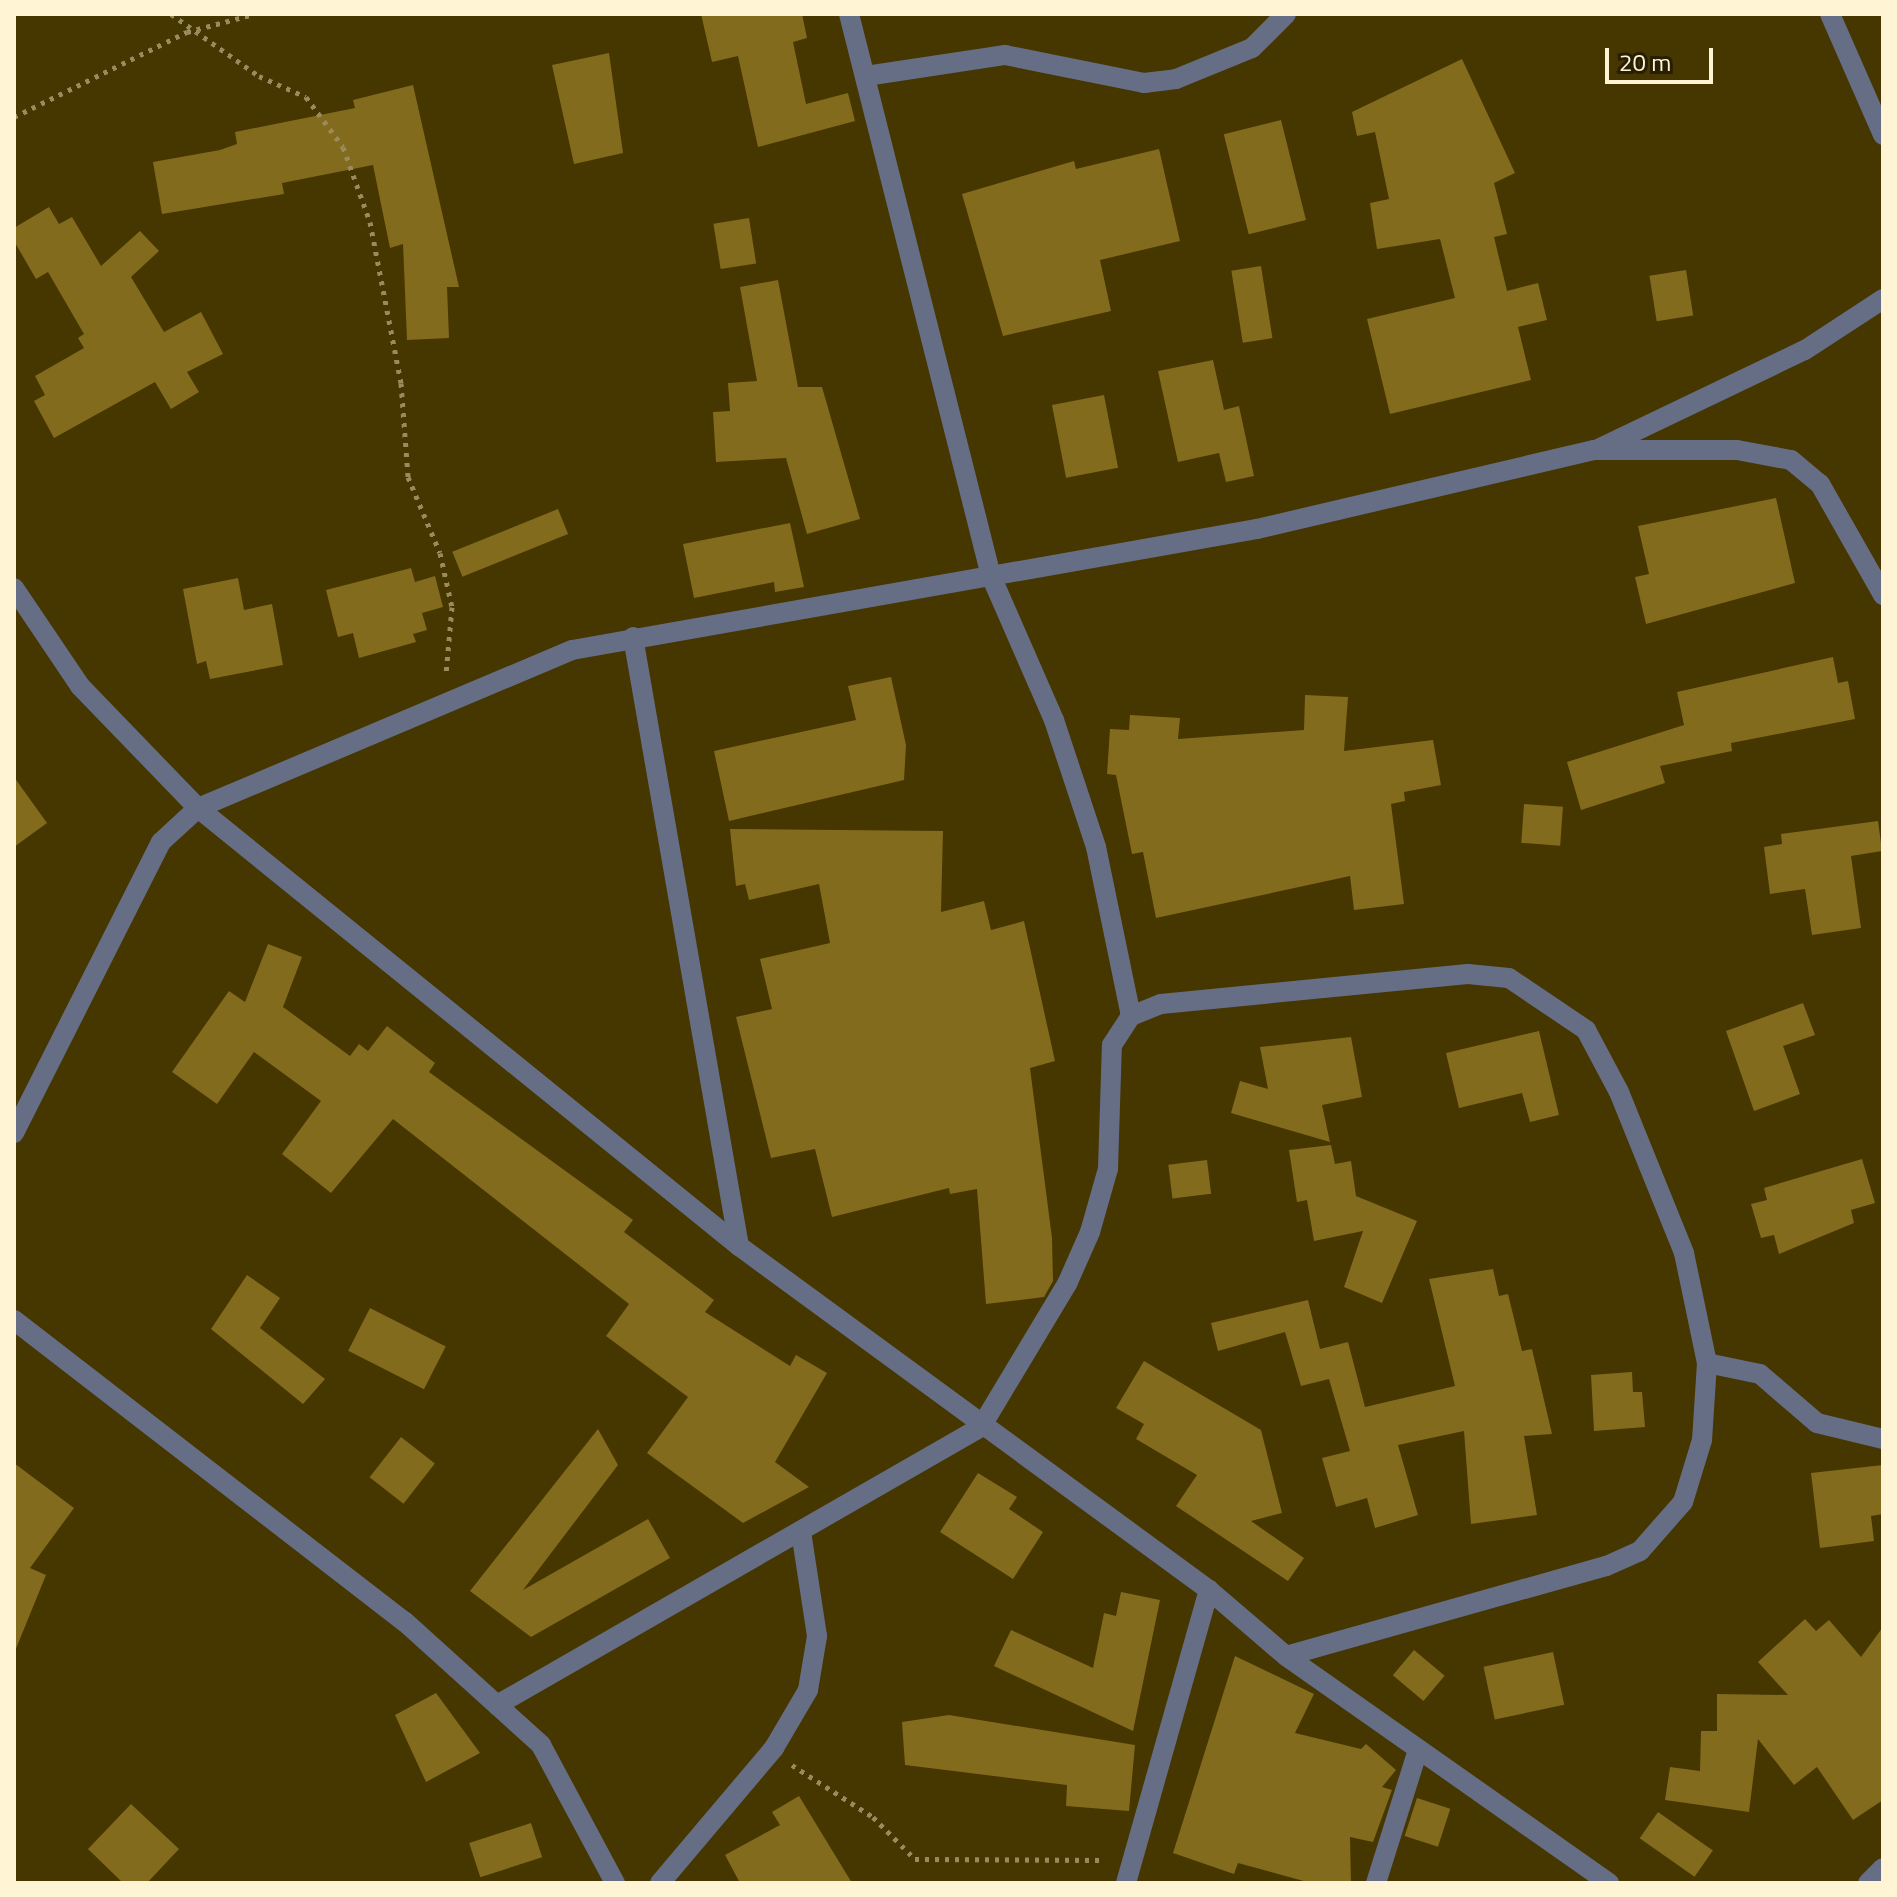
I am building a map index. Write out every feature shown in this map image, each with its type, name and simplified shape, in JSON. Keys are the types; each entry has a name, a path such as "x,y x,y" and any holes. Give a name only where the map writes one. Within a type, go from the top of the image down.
{"street":[{"path":"849,14 991,576 1054,720 1096,847 1131,1016"},
{"path":"866,76 1005,55 1144,83 1176,79 1252,48 1286,14"},
{"path":"1830,14 1883,135"},
{"path":"16,1121 161,842 198,808 572,650 1257,529 1594,450 1805,350 1883,299"},
{"path":"1594,450 1737,450 1791,460 1820,484 1883,595"},
{"path":"14,588 80,686 198,808 739,1246 981,1427 1209,1590 1286,1656 1609,1883"},
{"path":"633,637 739,1246"},
{"path":"497,1705 981,1427 1067,1284 1090,1232 1108,1169 1112,1045 1131,1016 1161,1004 1468,974 1509,978 1538,993 1586,1030 1619,1092 1684,1253 1707,1363 1702,1440 1683,1502 1640,1551 1286,1656"},
{"path":"14,1320 404,1621 541,1745 615,1883"},
{"path":"1707,1363 1760,1374 1817,1423 1883,1439"},
{"path":"660,1883 774,1748 817,1662 801,1531"},
{"path":"1126,1883 1209,1590"},
{"path":"1376,1883 1418,1750"},
{"path":"1868,1883 1883,1868"}],"path":[{"path":"171,14 187,32 323,110 363,200 401,383 408,477 440,553 452,607 444,703"},
{"path":"14,117 187,32 254,14"},
{"path":"774,1748 802,1775 873,1817 915,1859 1133,1860"}],"building":[{"path":"701,14 802,14 807,38 793,42 806,104 848,93 855,121 758,147 738,56 712,62"},
{"path":"609,53 623,153 574,164 552,65"},
{"path":"1462,59 1515,173 1494,183 1507,234 1494,237 1507,291 1538,283 1547,320 1518,327 1531,380 1390,414 1367,319 1455,298 1440,239 1377,249 1370,203 1389,199 1375,132 1357,136 1352,112"},
{"path":"413,85 459,287 447,287 449,338 407,340 403,244 390,248 373,165 282,183 284,194 162,214 153,162 220,150 237,144 235,132 355,108 353,100"},
{"path":"1281,120 1306,220 1249,234 1224,134"},
{"path":"1159,149 1180,241 1100,260 1111,311 1003,336 962,194 1074,161 1076,169"},
{"path":"49,207 59,224 72,217 101,266 140,231 159,251 131,277 164,332 201,312 223,354 187,372 199,392 171,409 155,382 54,438 34,401 45,395 35,376 84,348 78,338 84,334 48,272 36,279 14,241 14,228"},
{"path":"749,218 756,263 721,269 713,224"},
{"path":"1261,266 1272,338 1243,343 1231,271"},
{"path":"1686,270 1693,315 1657,321 1649,276"},
{"path":"778,280 798,387 822,387 860,519 807,534 786,458 716,462 713,412 730,411 728,383 757,381 740,287"},
{"path":"1213,360 1224,410 1239,406 1254,476 1226,482 1219,453 1178,462 1158,371"},
{"path":"1104,395 1118,468 1066,478 1052,405"},
{"path":"1776,498 1795,583 1646,624 1635,577 1649,574 1638,526"},
{"path":"558,509 568,534 462,577 452,552"},
{"path":"790,523 804,587 775,592 774,582 694,598 683,544"},
{"path":"411,568 415,582 435,576 443,607 422,613 427,630 413,634 416,642 359,658 353,633 338,637 326,590"},
{"path":"238,578 244,610 272,604 283,665 210,679 206,661 197,664 183,589"},
{"path":"1833,657 1838,683 1848,681 1855,719 1731,743 1732,751 1660,766 1665,783 1581,810 1567,762 1684,725 1677,692"},
{"path":"891,677 906,745 904,780 729,821 714,751 856,720 848,686"},
{"path":"1305,695 1348,697 1344,751 1433,740 1441,785 1404,792 1405,801 1391,804 1404,904 1354,910 1350,876 1156,918 1143,852 1132,854 1116,775 1107,774 1110,729 1129,730 1130,715 1180,718 1178,739 1304,730"},
{"path":"14,777 47,823 14,847"},
{"path":"1524,804 1563,807 1560,846 1521,843"},
{"path":"1878,821 1882,851 1851,856 1861,928 1812,935 1805,889 1770,894 1764,847 1782,844 1781,834"},
{"path":"730,829 943,831 941,912 984,901 991,930 1024,921 1055,1061 1030,1068 1052,1238 1053,1281 1044,1297 986,1304 977,1189 950,1194 949,1188 832,1217 815,1149 771,1158 736,1017 772,1009 760,959 830,943 819,884 749,900 745,884 736,886"},
{"path":"268,944 302,957 283,1007 350,1056 359,1044 368,1051 387,1026 435,1063 429,1072 633,1220 624,1232 714,1300 705,1312 790,1366 796,1355 827,1373 775,1462 809,1487 743,1523 647,1453 688,1397 606,1336 629,1304 393,1119 331,1193 282,1154 321,1101 254,1052 217,1104 172,1072 229,991 245,1002"},
{"path":"1803,1003 1815,1035 1783,1046 1800,1094 1754,1111 1726,1031"},
{"path":"1539,1031 1559,1115 1530,1122 1522,1093 1459,1108 1446,1053"},
{"path":"1351,1037 1362,1097 1322,1105 1330,1142 1231,1113 1240,1081 1268,1089 1260,1047"},
{"path":"1331,1145 1335,1164 1351,1161 1356,1196 1417,1221 1382,1303 1344,1287 1363,1231 1314,1241 1307,1200 1297,1202 1289,1150"},
{"path":"1862,1159 1875,1203 1851,1210 1854,1223 1779,1254 1774,1235 1761,1238 1751,1204 1767,1200 1764,1188"},
{"path":"1207,1160 1211,1194 1172,1198 1168,1165"},
{"path":"1493,1269 1499,1296 1508,1294 1522,1351 1532,1349 1552,1434 1524,1436 1537,1515 1471,1524 1464,1431 1398,1445 1418,1515 1375,1528 1367,1498 1336,1507 1322,1458 1350,1451 1329,1379 1301,1386 1285,1332 1218,1351 1211,1323 1308,1300 1320,1349 1348,1342 1365,1407 1455,1386 1429,1279"},
{"path":"247,1275 280,1298 260,1328 325,1379 303,1404 211,1329"},
{"path":"370,1308 446,1347 424,1389 348,1351"},
{"path":"1144,1361 1261,1430 1282,1513 1251,1521 1304,1558 1288,1581 1176,1506 1197,1475 1136,1439 1144,1424 1116,1408"},
{"path":"1632,1372 1633,1392 1642,1392 1645,1427 1594,1431 1591,1375"},
{"path":"598,1429 618,1465 523,1590 648,1519 670,1558 531,1637 470,1591"},
{"path":"401,1437 435,1463 403,1504 370,1477"},
{"path":"14,1463 74,1508 30,1568 46,1575 15,1651"},
{"path":"1883,1465 1883,1514 1871,1516 1874,1541 1820,1548 1811,1473"},
{"path":"978,1473 1017,1497 1009,1509 1043,1532 1013,1579 940,1532"},
{"path":"1121,1592 1160,1600 1133,1731 994,1666 1011,1630 1093,1668 1104,1613 1116,1616"},
{"path":"1805,1619 1816,1631 1829,1620 1861,1657 1883,1627 1883,1800 1853,1820 1817,1767 1794,1785 1758,1739 1749,1812 1665,1800 1670,1767 1700,1771 1701,1731 1717,1731 1717,1694 1788,1695 1758,1662"},
{"path":"1414,1650 1445,1676 1423,1701 1393,1675"},
{"path":"1553,1652 1564,1705 1495,1720 1484,1667"},
{"path":"1235,1656 1314,1694 1295,1733 1361,1749 1366,1744 1396,1770 1382,1787 1392,1790 1373,1842 1350,1837 1351,1883 1311,1883 1238,1863 1234,1874 1173,1853"},
{"path":"436,1693 480,1753 426,1782 395,1715"},
{"path":"949,1715 1135,1745 1129,1811 1066,1806 1067,1785 905,1765 902,1722"},
{"path":"799,1796 852,1883 740,1883 725,1855 780,1825 772,1812"},
{"path":"1417,1798 1450,1809 1438,1847 1405,1836"},
{"path":"131,1804 179,1849 147,1883 123,1883 88,1849"},
{"path":"1658,1812 1713,1850 1695,1877 1640,1838"},
{"path":"531,1823 542,1857 480,1877 469,1843"}]}
